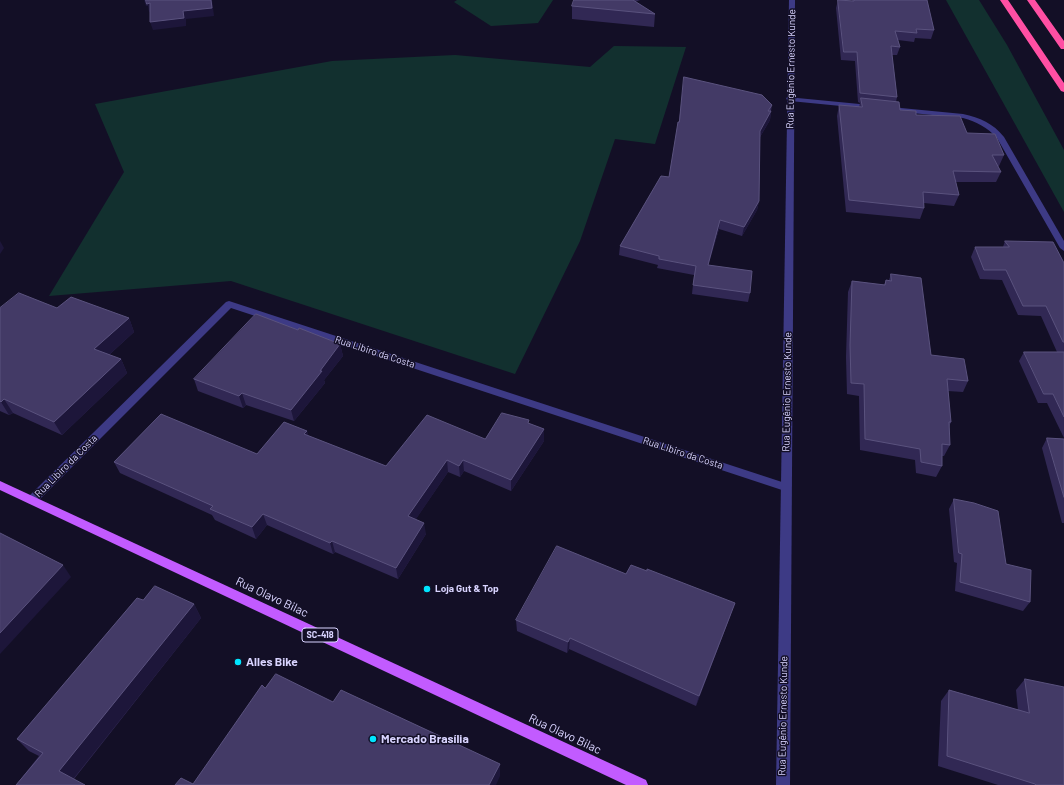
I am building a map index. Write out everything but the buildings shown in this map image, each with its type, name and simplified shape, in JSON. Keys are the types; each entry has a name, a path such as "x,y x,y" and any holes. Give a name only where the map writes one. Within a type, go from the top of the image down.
{"highway":[{"path":"1004,0 1064,89"},
{"path":"1030,0 1064,46"}],"main road":[{"name":"Rua Olavo Bilac","path":"0,485 641,785"}],"street":[{"name":"Rua Eugênio Ernesto Kunde","path":"783,785 792,0"},
{"path":"790,100 963,116 978,120 991,127 1000,137 1064,248"},
{"name":"Rua Libiro da Costa","path":"32,500 229,304 786,487"}],"green space":[{"path":"457,0 553,0 538,23 491,26 454,2"},
{"path":"946,0 979,0 1007,45 1064,150 1064,212"},
{"path":"614,46 686,47 655,144 615,139 580,241 515,374 231,281 49,296 124,172 95,104 332,61 455,55 590,67"}],"place":[{"name":"Loja Gut & Top","path":"427,589"},
{"name":"Alles Bike","path":"238,662"},
{"name":"Mercado Brasília","path":"373,739"}]}
